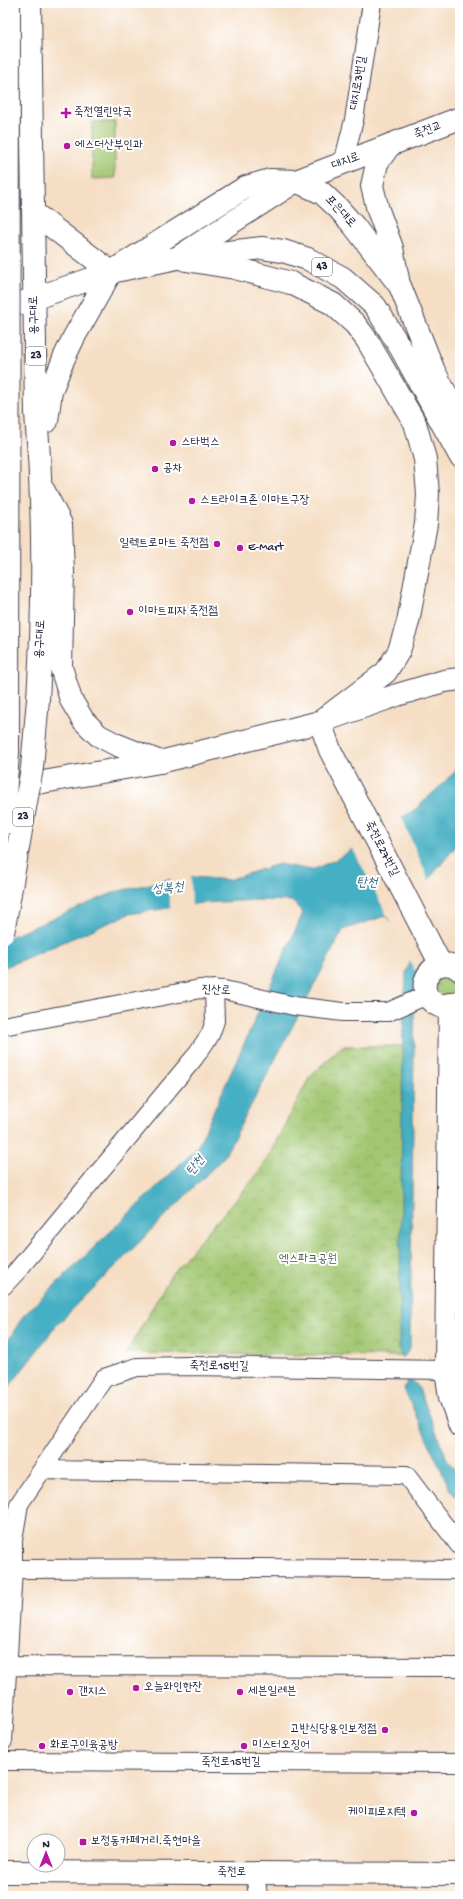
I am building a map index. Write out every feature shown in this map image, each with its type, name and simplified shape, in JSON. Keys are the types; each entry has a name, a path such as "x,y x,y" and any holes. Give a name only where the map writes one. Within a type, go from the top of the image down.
{"main road":[{"path":"3,824 8,753 9,3"},
{"name":"용구대로","path":"3,934 32,768 42,626 41,477 36,413 30,3"},
{"name":"죽전교","path":"393,144 460,118"},
{"path":"393,144 377,164 372,186 378,210 392,248 400,286"},
{"name":"대지로","path":"296,181 393,144"},
{"name":"포은대로","path":"111,272 246,187 270,180 296,181 322,193 354,226 400,286 426,374 460,456"},
{"path":"177,258 296,181"},
{"path":"34,213 111,272 74,337 51,391 41,477 61,524 63,572 61,667 71,700 83,720 98,735 115,744 160,762"},
{"name":"포은대로","path":"3,310 111,272 177,258 262,248 283,251 308,259 343,278 374,306 460,420"},
{"path":"177,258 234,268 291,283 333,304 355,324 367,340 415,423 425,460 428,494 426,524 408,622 400,650 386,672 320,722"},
{"path":"3,401 16,401 28,406 36,413"},
{"path":"43,782 160,762 320,722 397,695 444,681 460,679"},
{"name":"죽전로27번길","path":"320,722 330,750 444,961"},
{"path":"444,961 430,972 426,978 421,999 439,1006 455,1003 446,1370 450,1397 460,1426"},
{"name":"죽전로","path":"3,1872 460,1874"}],"street":[{"name":"대지로3번길","path":"343,163 354,120 372,3"},
{"name":"진산로","path":"3,1026 207,989 248,994 294,1006 343,1012 388,1012 421,999"},
{"path":"3,1286 18,1272 194,1058 210,1035 215,1020 207,989"},
{"name":"죽전로15번길","path":"3,1741 13,1569 13,1540 19,1504 104,1378 137,1367 190,1366 446,1370"},
{"path":"42,1470 406,1475 460,1546"},
{"path":"13,1569 269,1568 460,1570"},
{"path":"7,1666 460,1667"},
{"name":"죽전로15번길","path":"3,1761 460,1763"},
{"path":"254,1873 258,1896"}],"green space":[{"path":"92,122 115,122 115,178 92,179"},
{"path":"446,975 453,978 456,985 453,992 446,995 439,992 436,985 439,978"},
{"name":"엑스파크공원","path":"342,1046 407,1046 401,1356 126,1353 173,1272 261,1170 310,1076"}],"water":[{"name":"탄천","path":"460,767 460,841 422,888 430,903 441,941 415,976 410,1349 403,1358 399,1350 403,1030 406,973 417,945 385,916 343,930 224,1157 56,1326 6,1391 3,1398 3,1349 23,1316 197,1148 303,913 292,901 260,900 201,903 129,914 3,968 3,940 115,892 183,876 228,880 279,864 312,870 337,859 417,808"},
{"path":"408,1378 418,1386 447,1459 460,1477 460,1503 450,1489 404,1389"}],"pier":[{"path":"401,816 429,881 424,888 432,902 442,937 415,971 409,959 414,946 391,923 352,847"},
{"path":"183,874 191,875 192,907 170,910 170,877"}],"place":[{"name":"죽전열린약국","path":"66,113"},
{"name":"에스더산부인과","path":"67,146"},
{"name":"스타벅스","path":"173,443"},
{"name":"공차","path":"155,469"},
{"name":"스트라이크존 이마트구장","path":"192,501"},
{"name":"일렉트로마트 죽전점","path":"217,544"},
{"name":"E-Mart","path":"240,548"},
{"name":"이마트피자 죽전점","path":"130,612"},
{"name":"오늘와인한잔","path":"136,1688"},
{"name":"갠지스","path":"70,1692"},
{"name":"세븐일레븐","path":"240,1692"},
{"name":"고반식당용인보정점","path":"385,1730"},
{"name":"화로구이육공방","path":"42,1746"},
{"name":"미스터오징어","path":"244,1746"},
{"name":"케이피로지텍","path":"414,1813"},
{"name":"보정동카페거리.죽현마을","path":"83,1842"}],"water label":[{"name":"성복천","path":"168,889"}]}
